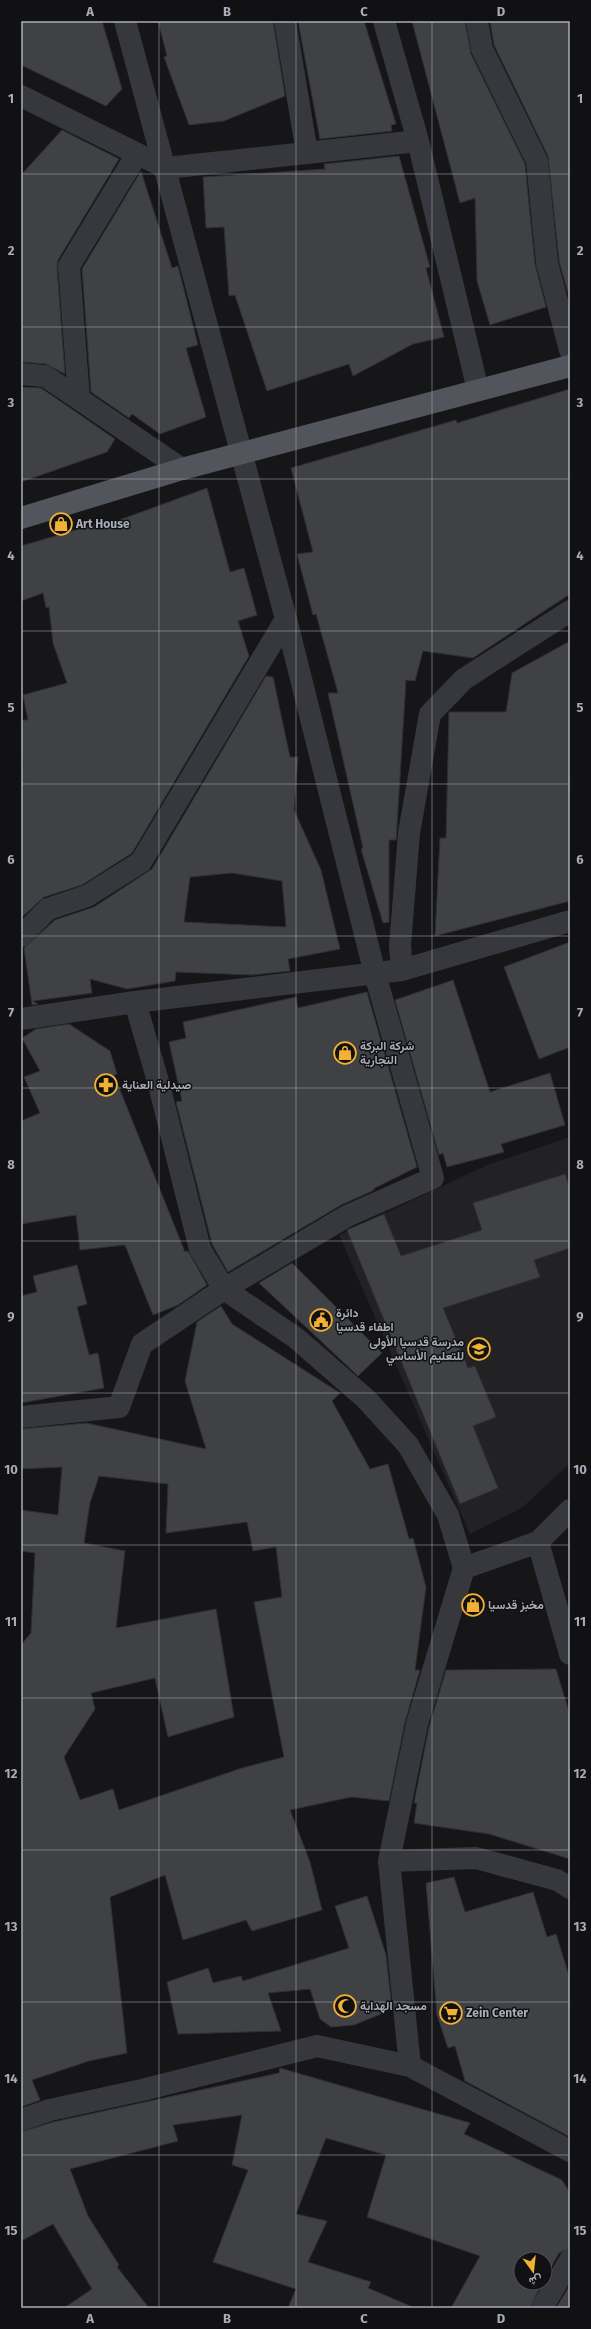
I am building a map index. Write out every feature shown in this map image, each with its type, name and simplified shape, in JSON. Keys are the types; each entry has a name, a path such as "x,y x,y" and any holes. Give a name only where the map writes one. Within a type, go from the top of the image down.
{"main road":[{"path":"21,518 182,469 570,366"}],"street":[{"path":"21,1417 119,1407 142,1344 224,1289 348,1216 433,1178 375,974 286,619 240,454 166,168 125,21"},
{"path":"285,21 307,153"},
{"path":"384,21 418,141 478,390"},
{"path":"477,21 482,49 537,161 547,263 570,350"},
{"path":"21,96 166,168 418,141"},
{"path":"79,399 69,266 137,154"},
{"path":"21,374 45,376 182,469"},
{"path":"402,970 400,946 409,833 430,714 464,679 570,611"},
{"path":"21,936 48,909 87,896 141,862 286,619"},
{"path":"21,1019 135,1002 402,970 570,921"},
{"path":"135,1002 158,1081 200,1249 224,1289 296,1338 366,1399 408,1445 448,1515 464,1568 417,1724 390,1861 410,2066"},
{"path":"464,1568 538,1542 570,1510"},
{"path":"538,1542 570,1654"},
{"path":"390,1861 476,1858 557,1880 570,1888"},
{"path":"21,2120 50,2110 142,2090 318,2046 410,2066 570,2151"},
{"path":"542,2308 570,2260"}],"path":[{"path":"21,750 48,909"}],"shaded area":[{"name":"مدرسة قدسيا الأولى للتعليم الأساسي","path":"570,1137 570,1463 523,1507 470,1534 339,1235 487,1165"}],"building":[{"path":"21,21 102,21 122,89 106,106 21,65"},
{"path":"158,21 273,21 285,96 224,121 189,125 164,57 167,56"},
{"path":"298,21 364,21 396,124 391,125 392,131 320,139"},
{"path":"412,21 465,21 471,54 525,164 535,264 546,307 490,325 477,281 475,198 460,203"},
{"path":"490,21 570,21 570,300 559,261 548,156 494,45"},
{"path":"62,130 119,159 58,260 57,267 65,374 46,364 21,362 21,175"},
{"path":"399,156 430,267 426,268 444,337 413,344 353,376 349,364 267,391 235,295 229,296 224,227 206,228 203,177 325,169 324,164"},
{"path":"141,171 172,268 178,266 198,345 186,348 206,417 160,434 132,414 129,418 91,392 82,269"},
{"path":"21,387 41,388 115,439 107,452 21,482"},
{"path":"570,389 570,594 473,658 423,651 415,681 406,680 396,840 389,840 389,922 383,923 361,849 363,848 328,693 338,693 316,614 313,615 297,554 313,552 291,468 456,420 457,423"},
{"path":"207,488 230,572 244,568 257,615 238,621 249,656 132,853 82,885 44,897 21,918 21,720 28,720 23,695 67,683 53,643 49,607 46,608 43,593 21,601 21,546 103,522 103,526"},
{"path":"570,641 570,901 435,936 440,838 446,838 449,712 506,712 512,673"},
{"path":"266,676 273,677 290,757 298,757 294,810 321,870 340,949 288,959 290,971 252,975 176,972 175,981 127,989 90,979 92,993 33,1001 38,1004 32,1005 24,948 55,920 94,907 152,869","holes":["232,873 282,881 286,927 184,922 190,877"]},
{"path":"570,942 570,1047 539,1059 504,967"},
{"path":"453,980 490,1092 550,1073 565,1125 501,1144 504,1152 447,1167 443,1153 439,1155 395,1000"},
{"path":"367,992 417,1167 373,1189 374,1190 341,1205 228,1272 212,1244 176,1102 182,1101 169,1042 186,1038 183,1022 296,997 298,1008"},
{"path":"69,1024 110,1051 117,1074 114,1075 185,1252 188,1251 207,1285 178,1305 153,1315 125,1245 80,1250 76,1215 21,1224 21,1121 40,1113 24,1077 40,1071 22,1038 36,1029"},
{"path":"565,1174 570,1188 570,1248 534,1260 540,1277 443,1308 468,1368 475,1366 496,1417 473,1426 498,1488 460,1504 347,1230 384,1214 401,1256 482,1230 473,1203"},
{"path":"292,1263 382,1353 358,1376 259,1283"},
{"path":"77,1265 87,1304 77,1307 89,1355 98,1353 104,1388 21,1403 21,1296 37,1292 33,1276"},
{"path":"221,1306 232,1324 340,1393 332,1401 370,1469 388,1464 409,1539 413,1538 426,1587 415,1670 420,1670 405,1722 389,1801 351,1797 290,1810 310,1862 322,1910 252,1931 246,1920 183,1940 165,1875 110,1897 127,2053 89,2061 32,2080 40,2100 21,2107 21,1645 31,1633 35,1553 21,1551 21,1510 58,1515 62,1467 21,1469 21,1429 86,1423 206,1449 185,1381 197,1322","holes":["99,1476 168,1484 166,1533 247,1522 253,1551 276,1547 282,1597 254,1602 284,1757 242,1768 119,1810 113,1789 80,1800 64,1757 95,1709 91,1693 155,1678 168,1737 234,1717 216,1609 116,1628 125,1551 84,1543 90,1503"]},
{"path":"556,1669 570,1715 570,1859 489,1834 414,1823 417,1803 414,1803 429,1727 446,1670"},
{"path":"454,1877 465,1912 533,1892 547,1937 556,1934 570,1979 570,2137 465,2081 455,2046 448,2048 437,2015 426,1883"},
{"path":"367,1896 386,1955 391,2000 381,2014 354,2025 331,2027 320,2019 310,1989 268,1993 281,2031 178,2034 167,1982 208,1968 213,1983 241,1976 243,1981 349,1948 335,1906"},
{"path":"280,2068 470,2123 464,2134 562,2180 570,2193 570,2248 559,2253 553,2264 553,2251 513,2251 513,2291 538,2291 530,2308 451,2308 480,2256 367,2217 386,2155 326,2138 296,2214 327,2221 308,2262 371,2282 368,2288 415,2308 288,2308 296,2289 213,2262 248,2170 232,2165 242,2115 173,2125 178,2141 70,2169 88,2216 119,2265 117,2267 149,2308 64,2308 92,2289 53,2224 21,2241 21,2132 53,2122 279,2073"},
{"path":"570,2285 570,2308 556,2308"}],"place":[{"name":"Art House","path":"61,524"},
{"name":"شركة البركة التجارية","path":"345,1053"},
{"name":"صيدلية العناية","path":"106,1085"},
{"name":"دائرة اطفاء قدسيا","path":"321,1320"},
{"name":"مدرسة قدسيا الأولى للتعليم الأساسي","path":"479,1349"},
{"name":"مخبز قدسيا","path":"473,1605"},
{"name":"مسجد الهداية","path":"345,2006"},
{"name":"Zein Center","path":"451,2013"}]}
